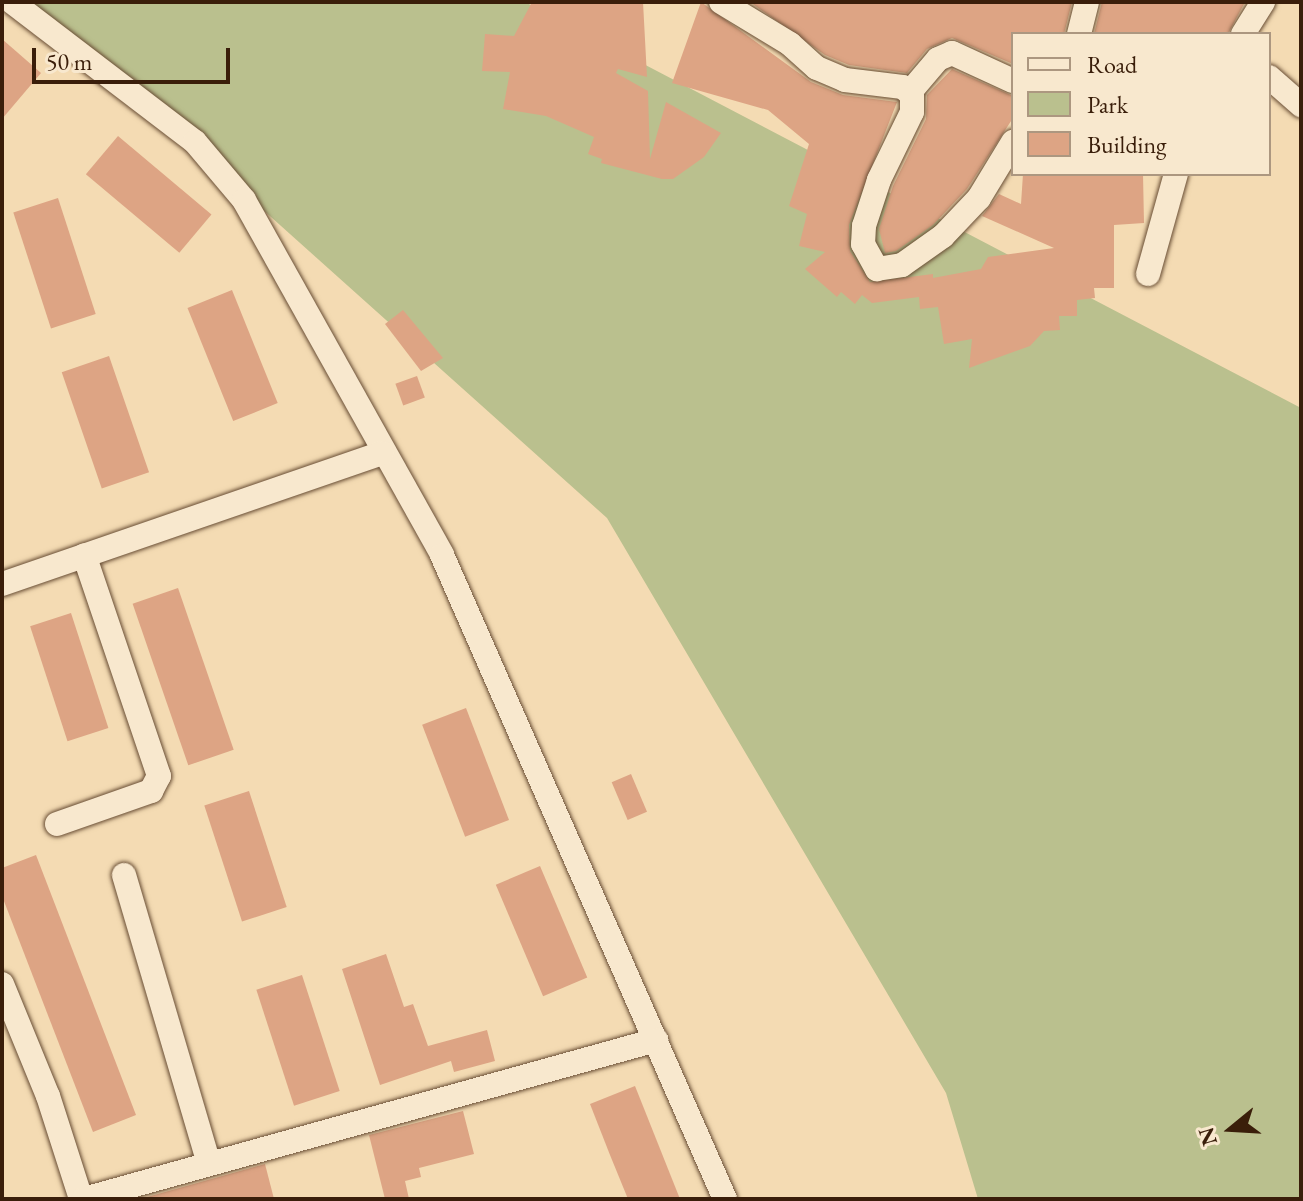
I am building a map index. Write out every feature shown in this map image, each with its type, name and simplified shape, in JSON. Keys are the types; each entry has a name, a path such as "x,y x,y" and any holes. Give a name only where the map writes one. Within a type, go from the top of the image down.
{"street":[{"path":"12,2 167,118 223,171 330,348 382,453 442,555 725,1199"},
{"path":"721,2 790,44 817,68 845,80 910,92"},
{"path":"1080,32 1087,2"},
{"path":"1244,32 1263,2"},
{"path":"1011,80 952,53 938,59 910,92 912,112 879,180 864,226 863,244 877,269 902,265 943,236 979,198 1011,145"},
{"path":"1271,79 1301,105"},
{"path":"1148,274 1175,176"},
{"path":"2,584 382,453"},
{"path":"57,824 151,791 159,776 84,555"},
{"path":"124,875 209,1163"},
{"path":"2,984 48,1096 82,1199 482,1092 656,1040"}],"green space":[{"path":"31,2 525,2 1301,408 1301,1199 978,1199 946,1093 607,518"}],"building":[{"path":"532,2 643,2 647,77 618,69 616,73 648,91 650,159 666,102 721,133 704,157 673,179 662,179 601,163 602,159 588,154 594,137 546,116 503,109 510,72 482,71 485,34 514,36"},
{"path":"701,2 811,82 843,95 897,102 849,225 850,251 870,282 933,274 933,278 981,269 988,257 1054,248 982,216 999,194 1021,204 1023,176 1143,176 1144,223 1114,225 1114,288 1094,288 1095,298 1077,300 1077,316 1059,316 1060,330 1044,331 1030,346 969,368 972,339 944,344 938,307 920,309 919,297 872,303 862,295 855,304 841,292 837,297 805,269 825,252 799,246 807,214 789,206 809,144 768,110 672,83"},
{"path":"750,2 1072,2 1064,32 1011,32 1011,63 952,38 927,49 907,73 849,65 825,55"},
{"path":"1102,2 1245,2 1229,32 1094,32"},
{"path":"2,39 41,73 2,119"},
{"path":"952,69 1011,95 1011,121 967,189 933,225 896,251 885,253 879,229 893,186 926,119 927,95"},
{"path":"118,136 211,214 179,253 86,174"},
{"path":"58,198 96,314 51,329 13,213"},
{"path":"232,290 278,403 233,421 187,308"},
{"path":"403,310 443,358 421,371 385,324"},
{"path":"109,356 149,472 102,489 62,372"},
{"path":"417,376 425,398 403,405 395,384"},
{"path":"178,588 234,750 188,765 133,604"},
{"path":"71,613 108,728 67,741 30,626"},
{"path":"466,708 509,820 465,837 422,725"},
{"path":"631,774 647,812 628,820 612,782"},
{"path":"249,791 287,907 242,922 204,806"},
{"path":"36,855 136,1115 93,1132 2,896 2,868"},
{"path":"540,866 587,977 543,996 496,885"},
{"path":"386,954 404,1007 413,1004 428,1046 487,1030 495,1061 454,1072 451,1061 380,1085 342,969"},
{"path":"302,975 340,1091 294,1106 256,990"},
{"path":"635,1086 680,1199 628,1199 610,1155 590,1104"},
{"path":"463,1111 474,1154 419,1168 421,1177 405,1181 409,1199 385,1199 369,1135"},
{"path":"265,1164 274,1199 140,1199"}]}
